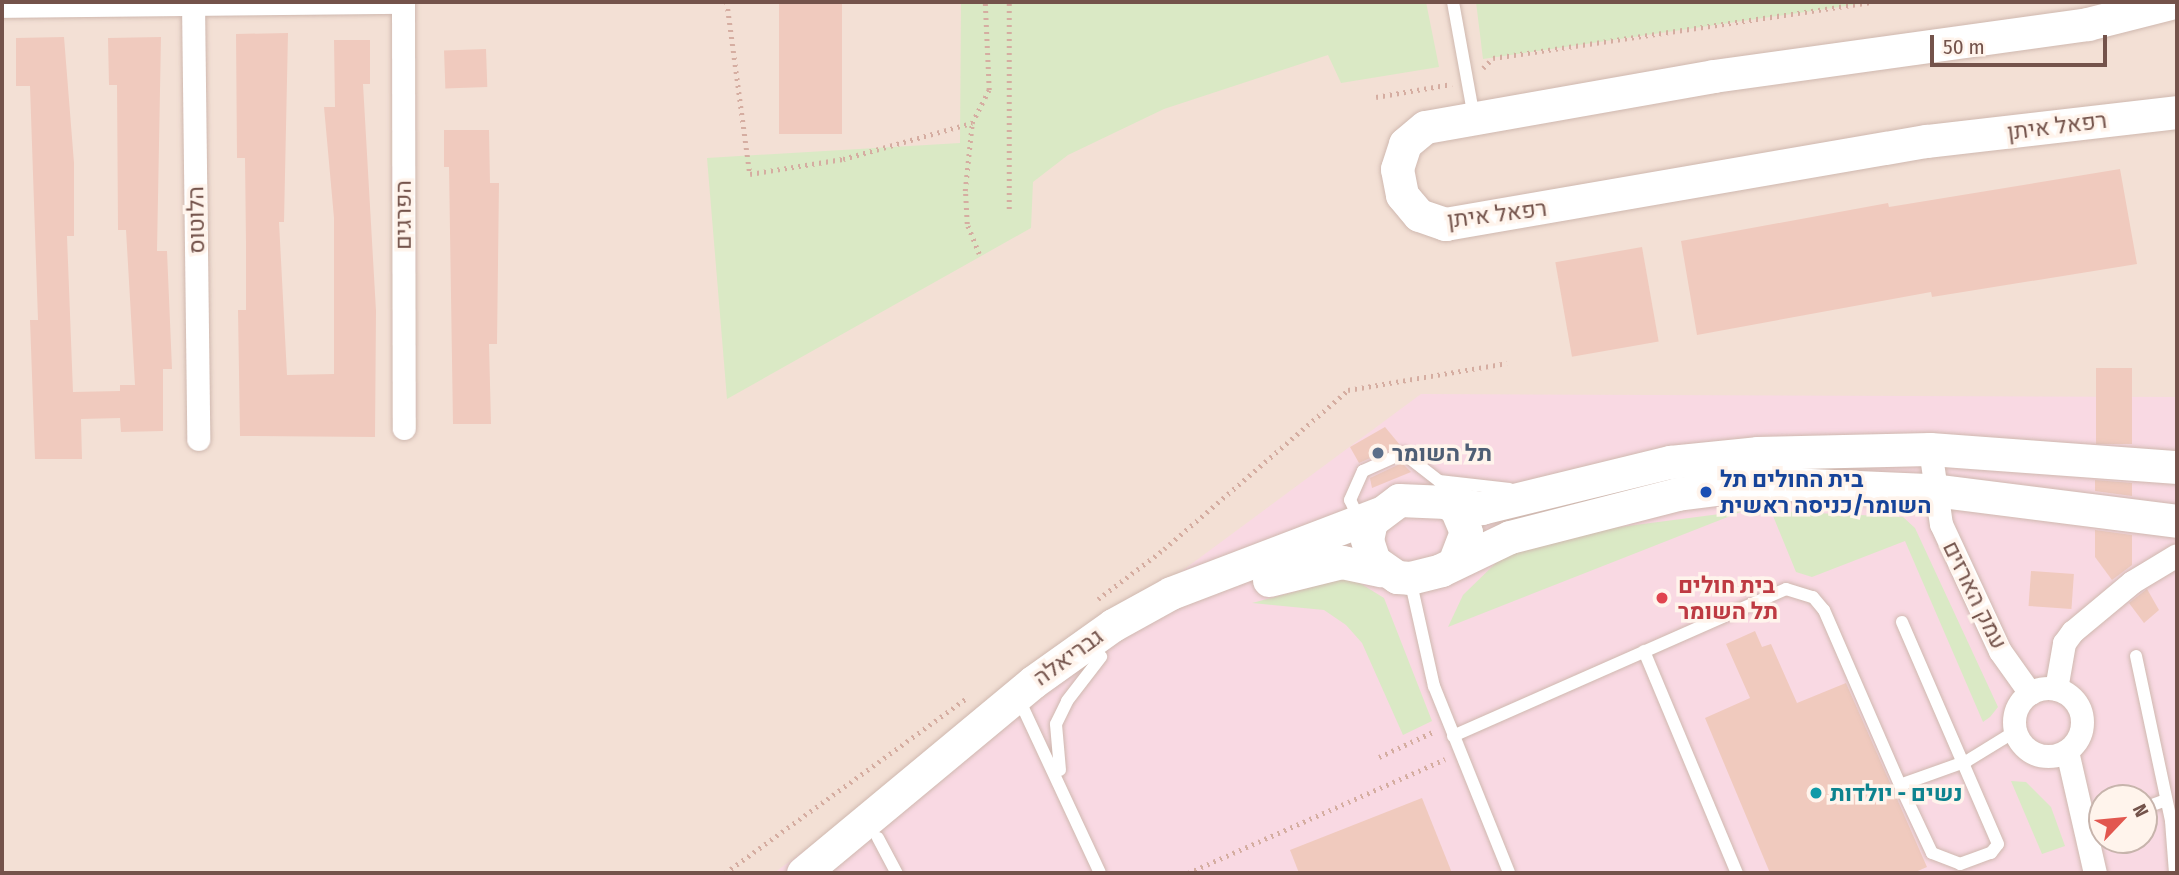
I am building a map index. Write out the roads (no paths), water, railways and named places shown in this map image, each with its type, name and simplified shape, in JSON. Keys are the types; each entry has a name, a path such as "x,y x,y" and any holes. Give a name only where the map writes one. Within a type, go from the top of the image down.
{"street":[{"path":"2,6 394,2"},
{"name":"הפרגים","path":"403,2 404,428"},
{"name":"רפאל איתן","path":"2174,2 2088,24 1714,76 1425,127 1405,144 1397,169 1402,195 1419,215 1445,224 1927,141 2177,112"},
{"name":"הלוטוס","path":"193,3 198,439"},
{"path":"2177,467 1930,449 1713,455 1481,508 1412,498 1369,518 1367,540 1396,574 1454,563 1510,537 1677,494 1763,483 1933,490 2177,521"},
{"name":"עמק הארזים","path":"1930,449 1933,490 1941,524 2000,651 2030,693"},
{"path":"1446,502 1456,508 1466,532 1454,563"},
{"name":"גבריאלה","path":"803,873 1143,607 1369,518"},
{"path":"2056,689 2064,643 2072,632 2132,582 2177,555"},
{"name":"גבריאלה","path":"836,873 878,838 1022,704 1180,613 1298,570 1359,562 1396,574"},
{"path":"2056,689 2080,711 2081,733 2067,751 2036,754 2015,731 2017,710 2030,693 2056,689"},
{"path":"2067,751 2088,812"},
{"path":"2094,854 2095,873"}],"lane":[{"path":"1453,2 1474,117"},
{"path":"1369,518 1350,500 1363,471 1403,453 1439,481 1522,491 1570,486"},
{"path":"1396,574 1458,753 1509,873"},
{"path":"1450,731 1775,592 1799,590 1813,597 1833,625 1900,785 1932,853 1960,863 1975,861 1998,844 1967,761 1902,622"},
{"path":"1644,650 1737,873"},
{"path":"2136,656 2166,800 2175,873"},
{"path":"1066,798 1054,743 1056,724 1067,701 1101,657"},
{"path":"1022,704 1100,873"},
{"path":"1900,785 1967,761 2015,731"},
{"path":"2158,803 2166,800"},
{"path":"878,838 897,873"}],"place":[{"name":"תל השומר","path":"1378,453"},
{"name":"בית החולים תל השומר/כניסה ראשית","path":"1706,492"},
{"name":"בית חולים תל השומר","path":"1662,598"},
{"name":"נשים - יולדות","path":"1816,793"}]}
